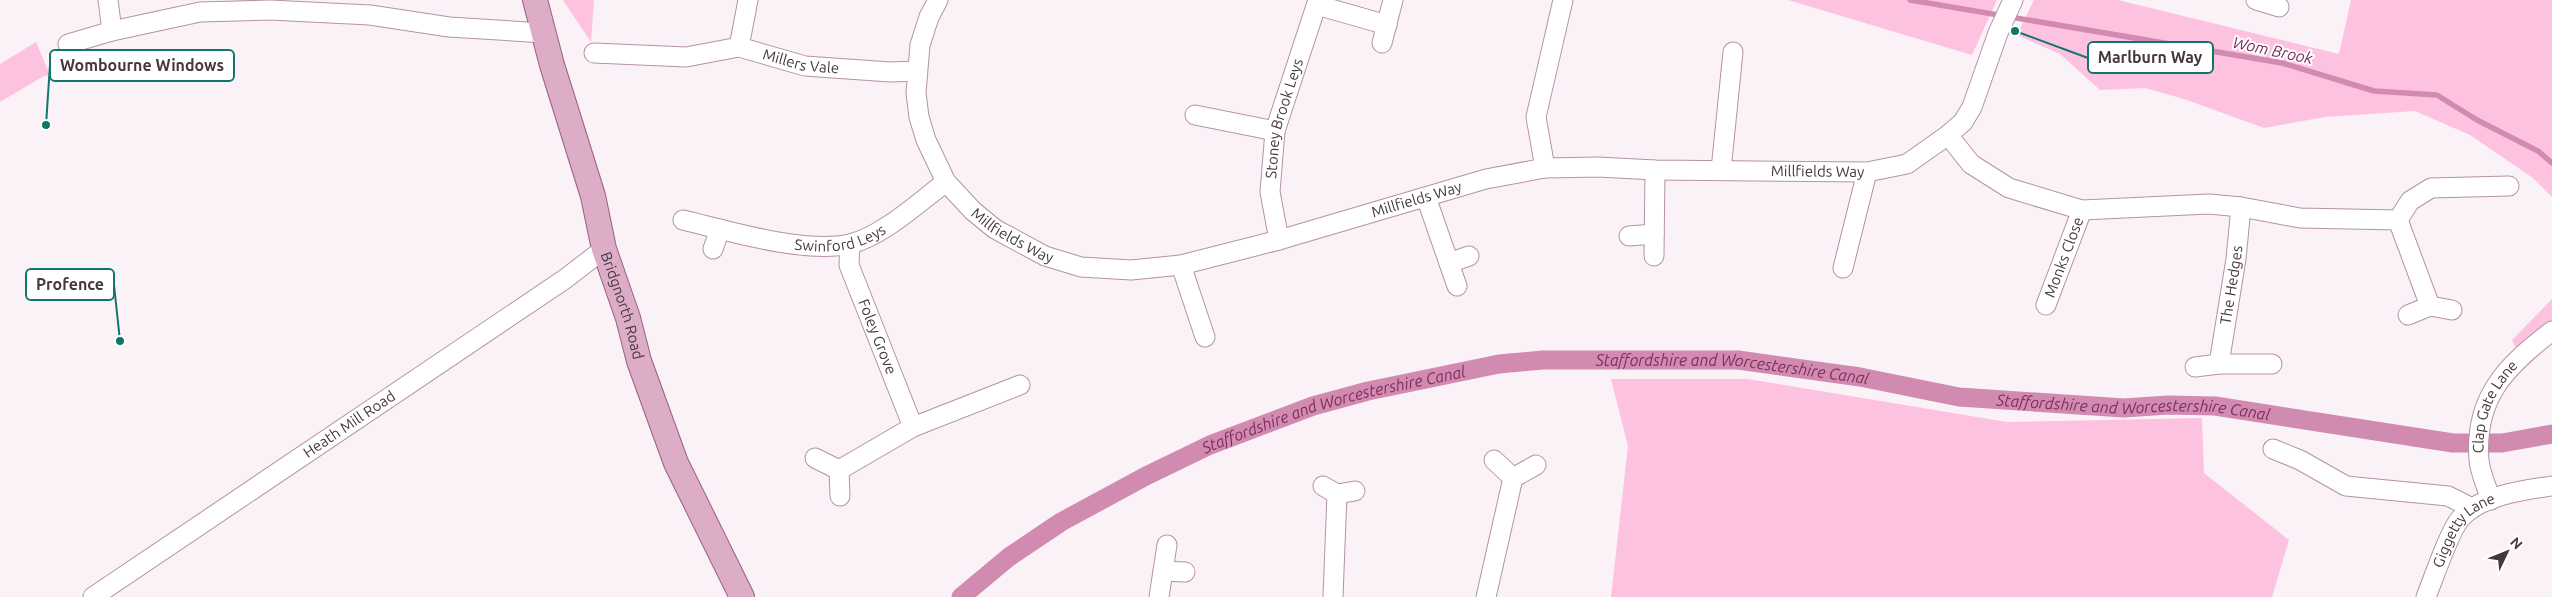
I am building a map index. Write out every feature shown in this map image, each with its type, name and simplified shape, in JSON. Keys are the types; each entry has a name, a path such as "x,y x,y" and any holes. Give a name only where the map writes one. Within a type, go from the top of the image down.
{"main road":[{"name":"Bridgnorth Road","path":"535,0 592,196 604,249 628,318 639,360 676,463 742,597"}],"street":[{"path":"108,0 112,31"},
{"path":"739,46 748,0"},
{"name":"Millfields Way","path":"938,0 929,18 920,45 917,71 918,117 926,140 946,182 973,211 995,229 1046,256 1081,267 1131,270 1181,265 1279,240 1486,179 1545,168 1598,167 1655,170 1867,172 1907,164 1963,122 1972,107 1998,33 2013,0"},
{"path":"1318,2 1385,34 1393,0"},
{"path":"1545,168 1536,117 1563,0"},
{"path":"2256,0 2279,7"},
{"name":"Stoney Brook Leys","path":"1279,240 1270,192 1275,131 1318,2"},
{"path":"68,44 112,31 221,6 370,15 449,27 544,33"},
{"name":"Millers Vale","path":"594,53 686,57 739,46 805,66 890,72 917,71"},
{"path":"1721,170 1733,52"},
{"path":"1195,115 1275,131"},
{"path":"1948,135 1971,164 2009,188 2082,210 2208,204 2242,207 2300,218 2398,220"},
{"path":"1654,256 1655,170"},
{"path":"1843,268 1841,240 1867,172"},
{"name":"Swinford Leys","path":"683,220 785,243 828,246 850,244 869,236 899,218 946,182"},
{"path":"2398,220 2410,201 2431,188 2509,186"},
{"path":"1426,197 1457,286"},
{"name":"The Hedges","path":"2219,364 2236,259 2242,207"},
{"name":"Monks Close","path":"2046,305 2082,210"},
{"path":"2398,220 2430,306"},
{"path":"713,249 720,229"},
{"path":"1629,236 1654,234"},
{"name":"Foley Grove","path":"850,244 849,265 913,427"},
{"name":"Heath Mill Road","path":"93,597 565,280 604,249"},
{"path":"1449,263 1469,256"},
{"path":"1181,265 1205,337"},
{"path":"2408,315 2430,306 2452,310"},
{"name":"Clap Gate Lane","path":"2491,500 2479,461 2479,425 2486,404 2499,379 2527,350 2552,331"},
{"path":"2195,367 2219,364 2272,364"},
{"path":"839,470 913,427 1020,384"},
{"path":"2274,449 2300,460 2346,486 2448,496 2472,508"},
{"path":"815,458 839,470"},
{"path":"1494,460 1513,478"},
{"path":"1486,597 1513,478 1536,465"},
{"path":"839,470 840,496"},
{"name":"Giggetty Lane","path":"2426,597 2458,521 2472,508 2491,500 2552,486"},
{"path":"1333,597 1338,490"},
{"path":"1159,597 1167,545"},
{"path":"1163,571 1185,572"}],"shaded area":[{"path":"563,0 594,0 591,42 564,2"},
{"path":"1788,0 1997,0 1972,55"},
{"path":"2034,0 2118,0 2339,54 2351,0 2552,0 2552,197 2533,178 2470,135 2415,111 2325,117 2264,128 2184,99 2145,88 2100,90 2060,54 2017,35"},
{"path":"36,42 50,75 44,76 0,102 0,64"},
{"path":"2552,299 2552,327 2518,353 2512,340"},
{"path":"1611,379 1748,379 2007,422 2202,418 2204,473 2289,540 2272,597 1611,597 1628,446"}],"waterway":[{"name":"Wom Brook","path":"1910,0 2282,63 2374,91 2437,95 2477,120 2538,151 2552,163"},
{"name":"Staffordshire and Worcestershire Canal","path":"961,597 1009,557 1061,522 1146,476 1210,445 1313,406 1368,391 1499,364 1543,360 1738,360 1860,377 1959,397 2124,408 2168,405 2215,406 2453,443 2502,443 2552,434"}],"place":[{"name":"Marlburn Way","path":"2015,31"},
{"name":"Wombourne Windows","path":"46,125"},
{"name":"Profence","path":"120,341"}]}
